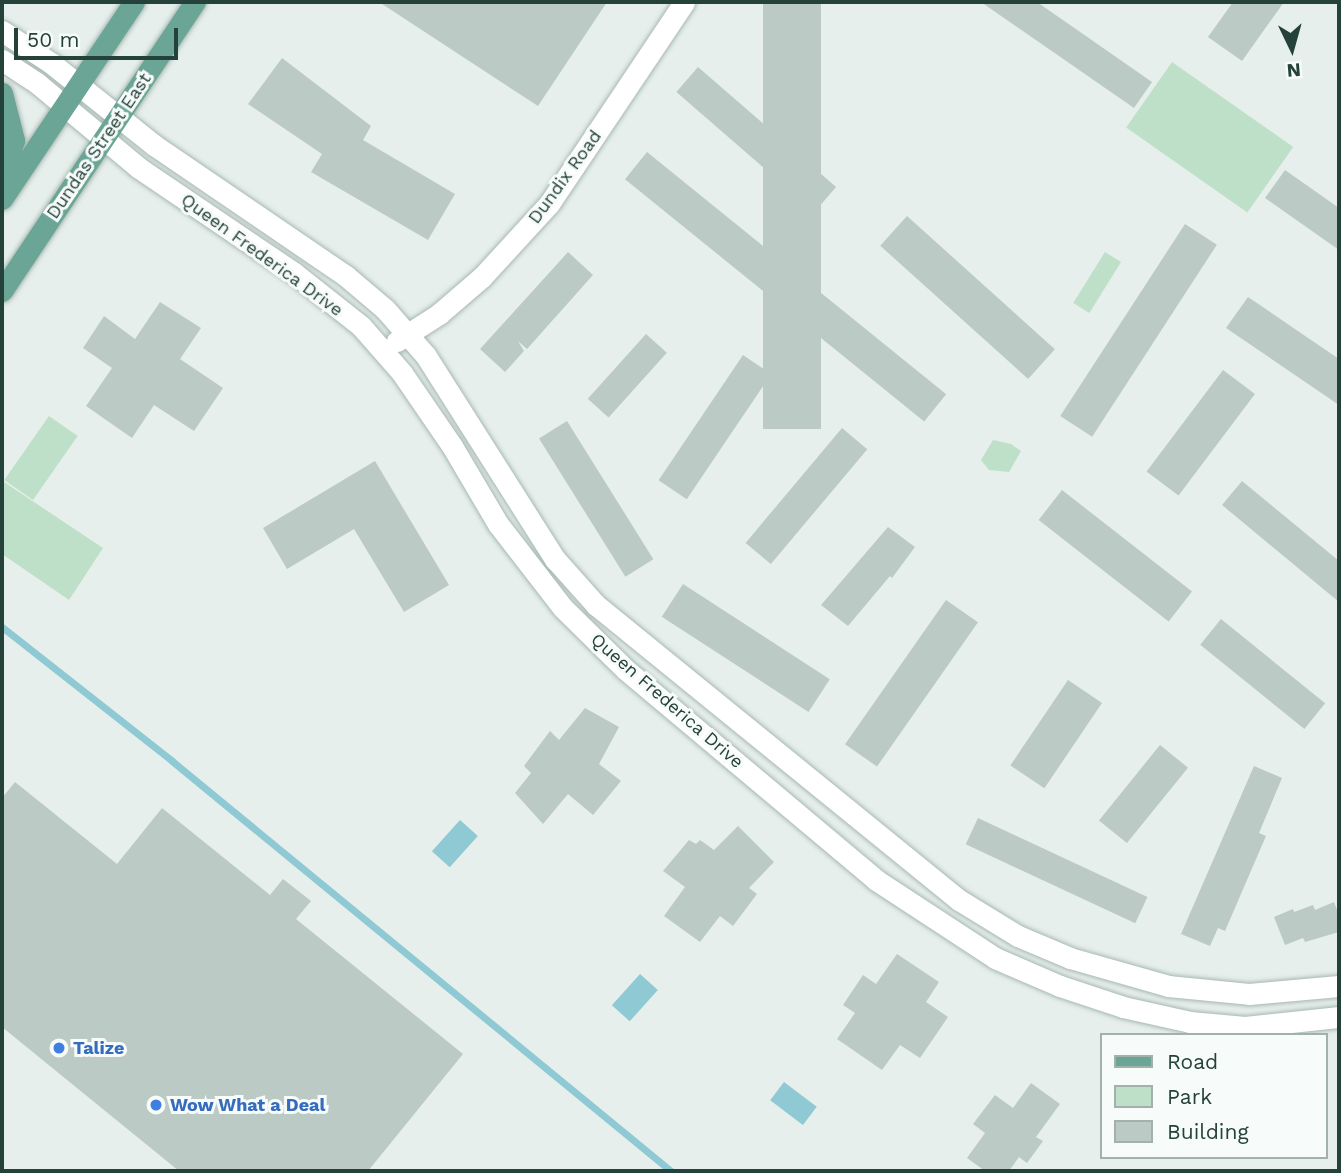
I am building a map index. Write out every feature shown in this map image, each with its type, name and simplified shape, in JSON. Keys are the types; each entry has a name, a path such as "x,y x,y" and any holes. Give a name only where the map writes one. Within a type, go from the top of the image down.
{"main road":[{"path":"2,199 134,2"},
{"name":"Dundas Street East","path":"2,291 195,2"},
{"path":"2,93 14,140 2,180"}],"street":[{"name":"Dundix Road","path":"384,351 408,332 439,314 482,277 549,204 684,2"},
{"name":"Queen Frederica Drive","path":"2,31 78,85 154,145 346,276 408,332 437,372 555,559 596,605 959,900 1018,936 1070,958 1168,986 1249,994 1339,986"},
{"name":"Queen Frederica Drive","path":"2,60 64,106 139,168 330,300 384,351 452,446 498,524 563,608 625,670 876,880 995,958 1060,986 1123,1007 1190,1022 1245,1027 1339,1017"}],"green space":[{"path":"1172,62 1293,147 1247,212 1126,128"},
{"path":"1105,252 1121,262 1089,313 1073,303"},
{"path":"49,416 78,436 33,500 4,480"},
{"path":"993,440 1011,444 1021,451 1009,472 989,470 981,460"},
{"path":"4,482 103,548 69,600 2,554"}],"water":[{"path":"460,820 478,836 450,867 432,851"},
{"path":"640,974 658,990 630,1021 612,1005"},
{"path":"784,1082 817,1107 803,1125 770,1100"}],"building":[{"path":"379,2 607,2 538,106"},
{"path":"763,2 821,2 821,429 763,429"},
{"path":"981,2 1037,2 1152,82 1134,108"},
{"path":"1233,2 1284,2 1242,61 1208,37"},
{"path":"282,58 371,126 363,140 455,194 428,240 311,172 322,154 248,104"},
{"path":"698,67 836,187 814,212 676,92"},
{"path":"647,152 946,394 924,421 625,179"},
{"path":"1285,170 1339,208 1339,250 1265,198"},
{"path":"907,216 1055,349 1028,379 880,246"},
{"path":"1185,224 1217,245 1092,437 1060,416"},
{"path":"568,252 593,275 527,349 518,341 524,351 505,372 480,349"},
{"path":"1248,297 1339,359 1339,405 1226,328"},
{"path":"160,302 201,328 180,359 223,388 194,431 154,405 132,438 86,406 112,368 83,348 104,316 135,339"},
{"path":"646,334 667,353 609,417 588,399"},
{"path":"743,355 771,374 687,499 659,480"},
{"path":"1223,370 1255,394 1179,495 1147,471"},
{"path":"567,421 653,559 625,577 539,438"},
{"path":"842,428 867,449 771,564 746,543"},
{"path":"375,461 449,585 404,612 354,529 287,569 263,528"},
{"path":"1242,481 1339,561 1339,602 1222,505"},
{"path":"1062,490 1192,592 1169,622 1039,520"},
{"path":"888,527 915,547 892,578 890,576 848,626 821,605"},
{"path":"683,584 830,679 809,712 662,617"},
{"path":"946,600 978,622 877,767 845,744"},
{"path":"1221,619 1325,703 1304,729 1200,645"},
{"path":"1068,680 1102,703 1044,788 1010,765"},
{"path":"585,708 619,727 599,764 621,781 593,815 568,794 543,824 515,793 531,773 524,766 550,731 559,740"},
{"path":"1160,745 1188,768 1127,843 1099,820"},
{"path":"1254,766 1282,778 1259,833 1266,836 1225,931 1218,928 1210,946 1181,934"},
{"path":"15,782 117,864 162,808 270,895 283,879 311,901 296,919 463,1054 368,1171 179,1171 2,1027 2,798"},
{"path":"978,818 1147,897 1135,923 966,844"},
{"path":"738,826 774,862 749,888 757,894 733,926 720,916 700,942 664,916 685,887 663,871 689,840 696,844 700,840 714,850"},
{"path":"1334,902 1339,915 1339,932 1305,942 1303,938 1285,945 1274,917 1313,905 1315,910"},
{"path":"897,954 939,982 926,1002 948,1017 920,1058 900,1045 882,1070 837,1039 855,1013 843,1005 863,975 876,984"},
{"path":"1031,1083 1060,1104 1036,1137 1043,1141 1027,1163 1019,1157 1009,1171 985,1171 967,1158 985,1133 973,1124 995,1095 1013,1108"}],"waterway":[{"path":"2,627 172,761 671,1171"}],"place":[{"name":"Talize","path":"59,1048"},
{"name":"Wow What a Deal","path":"156,1105"}]}
